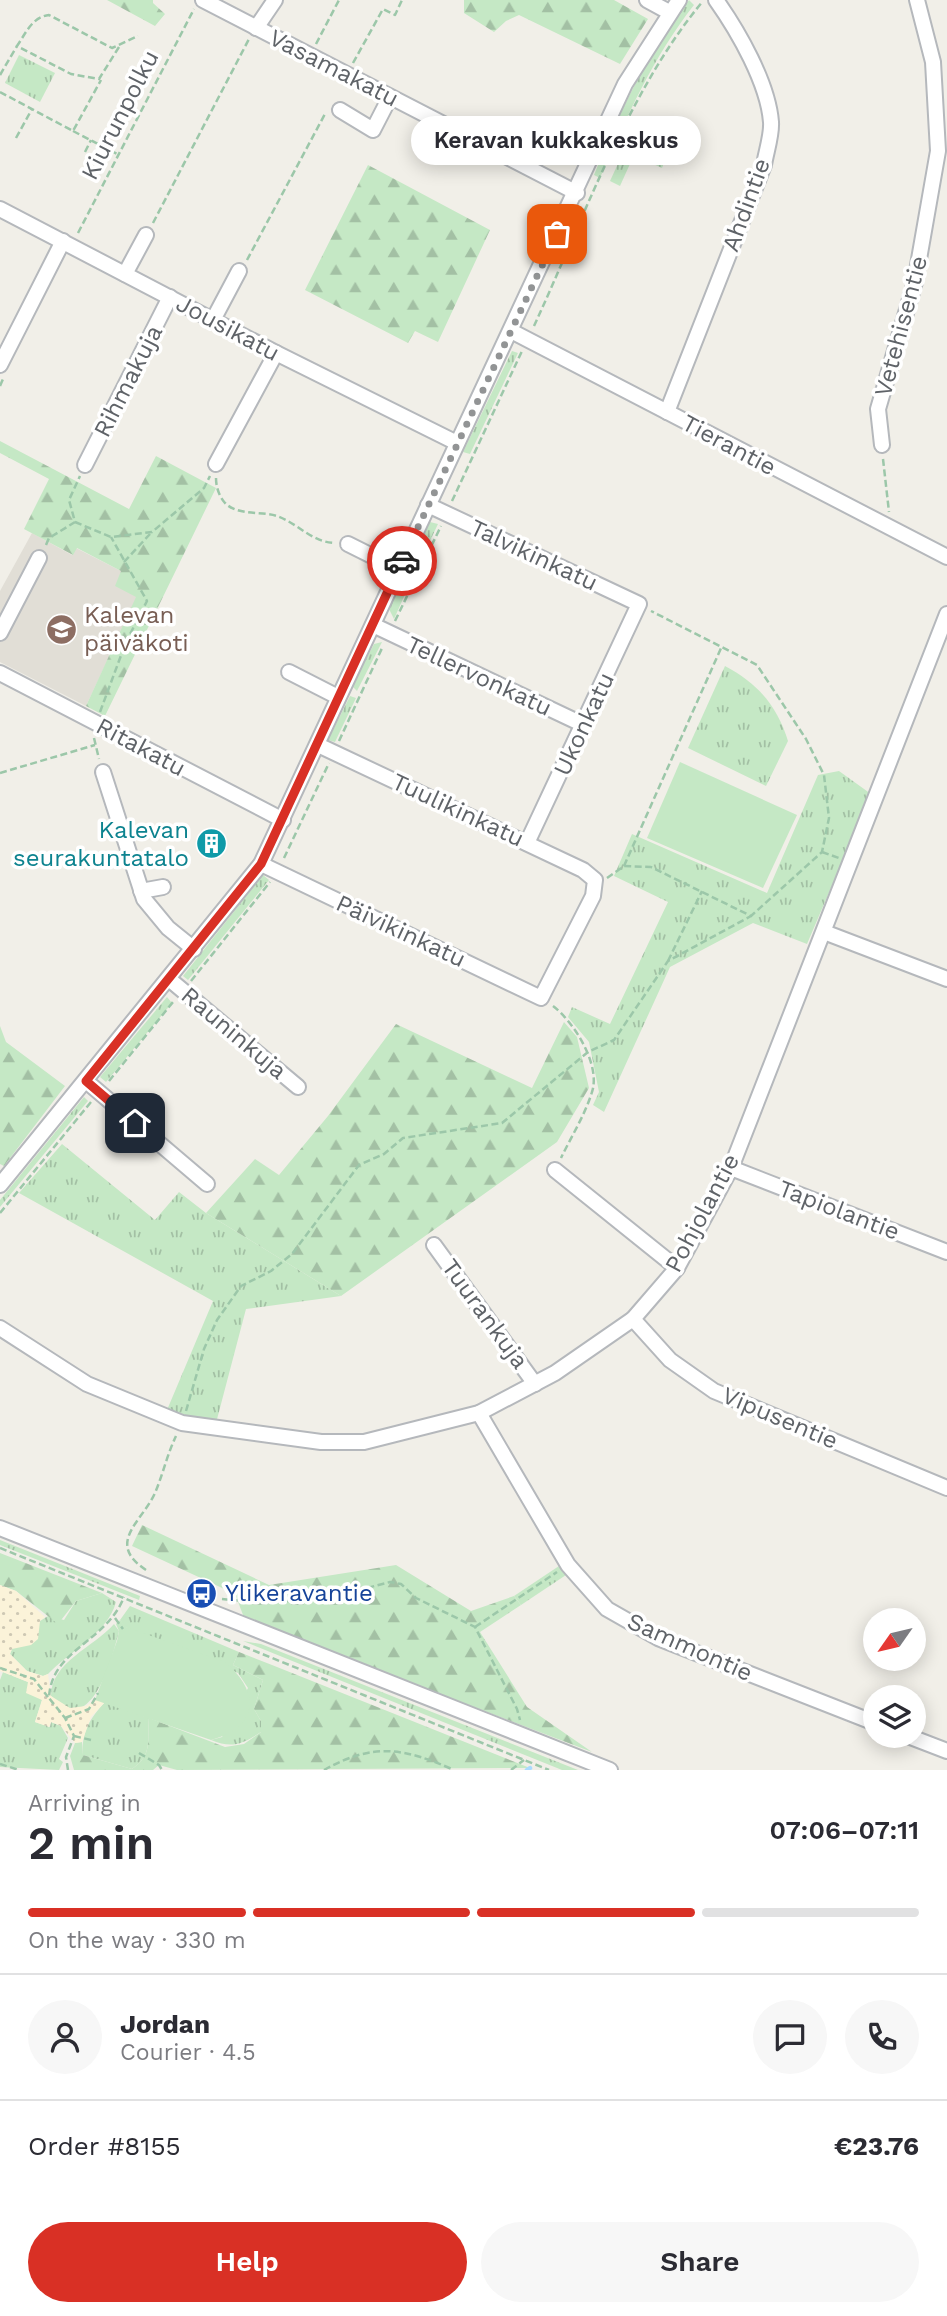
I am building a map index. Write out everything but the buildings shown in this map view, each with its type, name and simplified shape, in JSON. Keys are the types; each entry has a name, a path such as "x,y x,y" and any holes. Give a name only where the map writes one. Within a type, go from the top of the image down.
{"street":[{"path":"254,31 275,0"},
{"path":"0,1185 261,864 457,443 577,194 625,85 674,6 647,0"},
{"name":"Ahdintie","path":"667,412 764,165 772,123 756,71 735,27 716,0"},
{"name":"Vetehisentie","path":"882,445 878,409 915,282 938,151 933,62 917,0"},
{"name":"Vasamakatu","path":"199,3 310,56 577,194"},
{"path":"336,106 373,130 390,97"},
{"name":"Jousikatu","path":"0,209 276,354 457,443"},
{"path":"125,274 146,235"},
{"path":"0,365 67,243"},
{"path":"213,320 239,271"},
{"name":"Rihmakuja","path":"85,464 170,297"},
{"name":"Tierantie","path":"511,331 947,557"},
{"path":"216,464 276,354"},
{"name":"Talvikinkatu","path":"428,505 639,604"},
{"path":"348,544 398,569"},
{"path":"0,633 39,558"},
{"name":"Ukonkatu","path":"527,843 639,604"},
{"name":"Pohjolantie","path":"0,1328 87,1384 182,1423 320,1442 364,1442 479,1413 535,1384 633,1319 677,1268 731,1168 947,614"},
{"name":"Tellervonkatu","path":"373,625 584,726"},
{"path":"289,672 338,697"},
{"name":"Ritakatu","path":"0,673 97,719 283,820"},
{"name":"Tuulikinkatu","path":"318,745 583,870 595,880"},
{"path":"103,772 144,899 168,928 194,949"},
{"name":"Päivikinkatu","path":"261,864 541,998"},
{"path":"541,998 593,896 595,880"},
{"path":"141,891 163,887"},
{"path":"824,932 947,979"},
{"name":"Rauninkuja","path":"169,979 298,1087"},
{"path":"86,1081 207,1184"},
{"name":"Tapiolantie","path":"731,1168 947,1252"},
{"path":"555,1170 677,1268"},
{"name":"Tuurankuja","path":"434,1245 535,1384"},
{"name":"Vipusentie","path":"633,1319 670,1360 714,1391 947,1488"},
{"name":"Sammontie","path":"479,1413 568,1565 607,1609 658,1638 863,1718"},
{"path":"0,1528 610,1770"},
{"path":"926,1743 947,1751"}],"path":[{"path":"310,56 339,0"},
{"path":"347,75 383,9 395,15 402,0"},
{"path":"528,340 643,87 684,25 705,0"},
{"name":"Kiurunpolku","path":"67,243 118,155 199,3"},
{"path":"0,75 32,23 40,16 48,15 112,48 138,36"},
{"path":"146,235 254,31"},
{"path":"17,46 71,74 102,77"},
{"path":"73,131 119,47"},
{"path":"0,92 118,155"},
{"path":"239,271 336,106"},
{"path":"16,138 32,108"},
{"path":"85,152 91,140"},
{"path":"882,445 889,513"},
{"path":"75,522 69,500 85,464"},
{"path":"124,562 152,532 204,488 216,464"},
{"path":"216,464 216,488 225,503 233,509 278,517 320,542 348,544"},
{"path":"75,522 111,537 152,532"},
{"path":"39,558 49,538 75,522"},
{"path":"103,772 95,745 97,719 126,642 146,601 111,537"},
{"path":"639,604 757,665 806,739 824,775 829,818 822,852 751,916 668,961"},
{"path":"595,880 608,878 624,866 722,646"},
{"path":"0,773 95,745"},
{"path":"624,866 651,867 751,916"},
{"path":"148,1572 132,1559 127,1542 129,1531 156,1490 166,1455 182,1423 204,1349 216,1320 241,1286 271,1271 292,1254 359,1165 384,1154 403,1138 502,1123 588,1052 614,1040 668,961 702,891"},
{"path":"541,998 558,1010 581,1036 588,1052 593,1090 555,1170"},
{"path":"0,1548 550,1770"},
{"path":"475,1627 568,1565"},
{"path":"222,1599 266,1602 332,1597 390,1582 401,1584 416,1598 475,1627 517,1709 521,1724"},
{"path":"147,1608 154,1589"},
{"path":"49,1698 50,1680 60,1664 115,1618 124,1597"},
{"path":"115,1618 123,1629"},
{"path":"0,1667 34,1679 65,1718 74,1736 65,1757 68,1770"},
{"path":"65,1718 89,1709 98,1693"},
{"path":"74,1736 92,1740"},
{"path":"324,1770 362,1752 414,1753 454,1770"},
{"path":"139,1753 162,1770"},
{"path":"511,1770 524,1760"},
{"path":"0,1764 19,1770"}],"shaded area":[{"name":"Kalevan päiväkoti","path":"32,533 72,555 76,548 121,571 137,597 86,706 0,662 0,591"}],"green space":[{"path":"107,0 153,0 165,14 155,26"},
{"path":"464,0 614,0 648,19 620,64 519,15 506,21 494,32 464,13"},
{"path":"689,0 694,5 653,67 600,178 594,175 635,84 660,41"},
{"path":"19,55 55,73 40,102 5,83"},
{"path":"639,118 675,135 662,168 634,155 620,186 610,181"},
{"path":"368,165 490,230 438,342 415,331 408,343 305,290"},
{"path":"512,351 518,353 470,454 463,452"},
{"path":"0,441 129,509 156,456 216,488 105,716 86,706 136,597 115,586 121,571 77,548 73,555 24,529 49,479 0,453"},
{"path":"430,522 438,524 419,564 412,561"},
{"path":"408,568 415,572 394,619 389,609"},
{"path":"382,642 357,691 352,686 374,644"},
{"path":"725,666 747,680 764,696 778,716 788,741 766,786 688,748"},
{"path":"350,696 356,698 335,742 328,740"},
{"path":"680,762 797,815 763,888 647,838"},
{"path":"839,771 871,794 807,944 753,923 670,967 604,1112 593,1105 599,1092 589,1042 568,1017 572,1007 610,1024 668,902 614,876 632,834 767,893 818,775"},
{"path":"263,875 269,880 188,980 183,976"},
{"path":"167,997 172,1003 106,1082 100,1077"},
{"path":"564,1022 577,1037 589,1088 557,1142 341,1296 206,1213 255,1159 279,1175 328,1116 396,1024 532,1088"},
{"path":"0,1026 6,1042 65,1086 4,1166 0,1164"},
{"path":"84,1097 88,1101 0,1207 0,1200"},
{"path":"62,1144 155,1220 179,1192 206,1213 341,1296 246,1309 216,1423 167,1410 213,1301 19,1193"},
{"path":"142,1525 269,1585 396,1565 471,1611 514,1596 521,1605 480,1632 527,1707 592,1752 245,1620 235,1594 132,1546"},
{"path":"0,1540 140,1596 139,1600 0,1545"},
{"path":"0,1553 102,1593 76,1601 58,1624 16,1591 0,1585"},
{"path":"559,1566 566,1575 521,1605 514,1596"},
{"path":"102,1593 116,1602 112,1613 97,1633 48,1674 43,1676 27,1671 10,1654 12,1649 38,1627 40,1621 48,1616 64,1620 76,1601"},
{"path":"130,1606 239,1652 233,1665 263,1680 254,1709 261,1721 261,1732 249,1740 231,1745 211,1740 222,1737 248,1688 238,1673 125,1627 120,1620"},
{"path":"120,1620 126,1627 225,1662 236,1673 249,1696 250,1707 239,1726 211,1740 95,1700 117,1641 119,1631 116,1624"},
{"path":"114,1624 119,1631 105,1676 97,1691 88,1703 78,1709 65,1707 51,1696 58,1674 66,1664"},
{"path":"243,1641 261,1644 578,1770 562,1770"},
{"path":"239,1652 530,1768 177,1770 159,1765 153,1770 74,1770 70,1756 75,1743 82,1742 83,1755 132,1769 146,1753 149,1718 225,1747 244,1744 261,1732 261,1721 254,1709 263,1680 233,1665"},
{"path":"3,1672 28,1682 42,1700 35,1722 50,1727 51,1722 61,1726 68,1738 59,1759 63,1762 59,1770 0,1767 0,1680"},
{"path":"105,1702 149,1718 146,1753 132,1769 83,1755 83,1740 88,1726"}],"sand":[{"path":"0,1585 16,1591 45,1617 40,1621 38,1639 31,1645 12,1649 10,1654 27,1671 43,1676 48,1674 51,1696 70,1708 86,1706 95,1700 105,1702 91,1717 82,1742 75,1743 61,1726 51,1722 49,1727 35,1722 42,1700 26,1693 28,1682 0,1671"}],"way so far":[{"path":"402,561 557,234"}],"place":[{"name":"Keravan kukkakeskus","path":"557,234"},
{"name":"Kalevan päiväkoti","path":"61,629"},
{"name":"Kalevan seurakuntatalo","path":"212,844"},
{"name":"Ylikeravantie","path":"202,1593"}],"route":[{"path":"135,1123 86,1081 261,864 402,561"}]}
